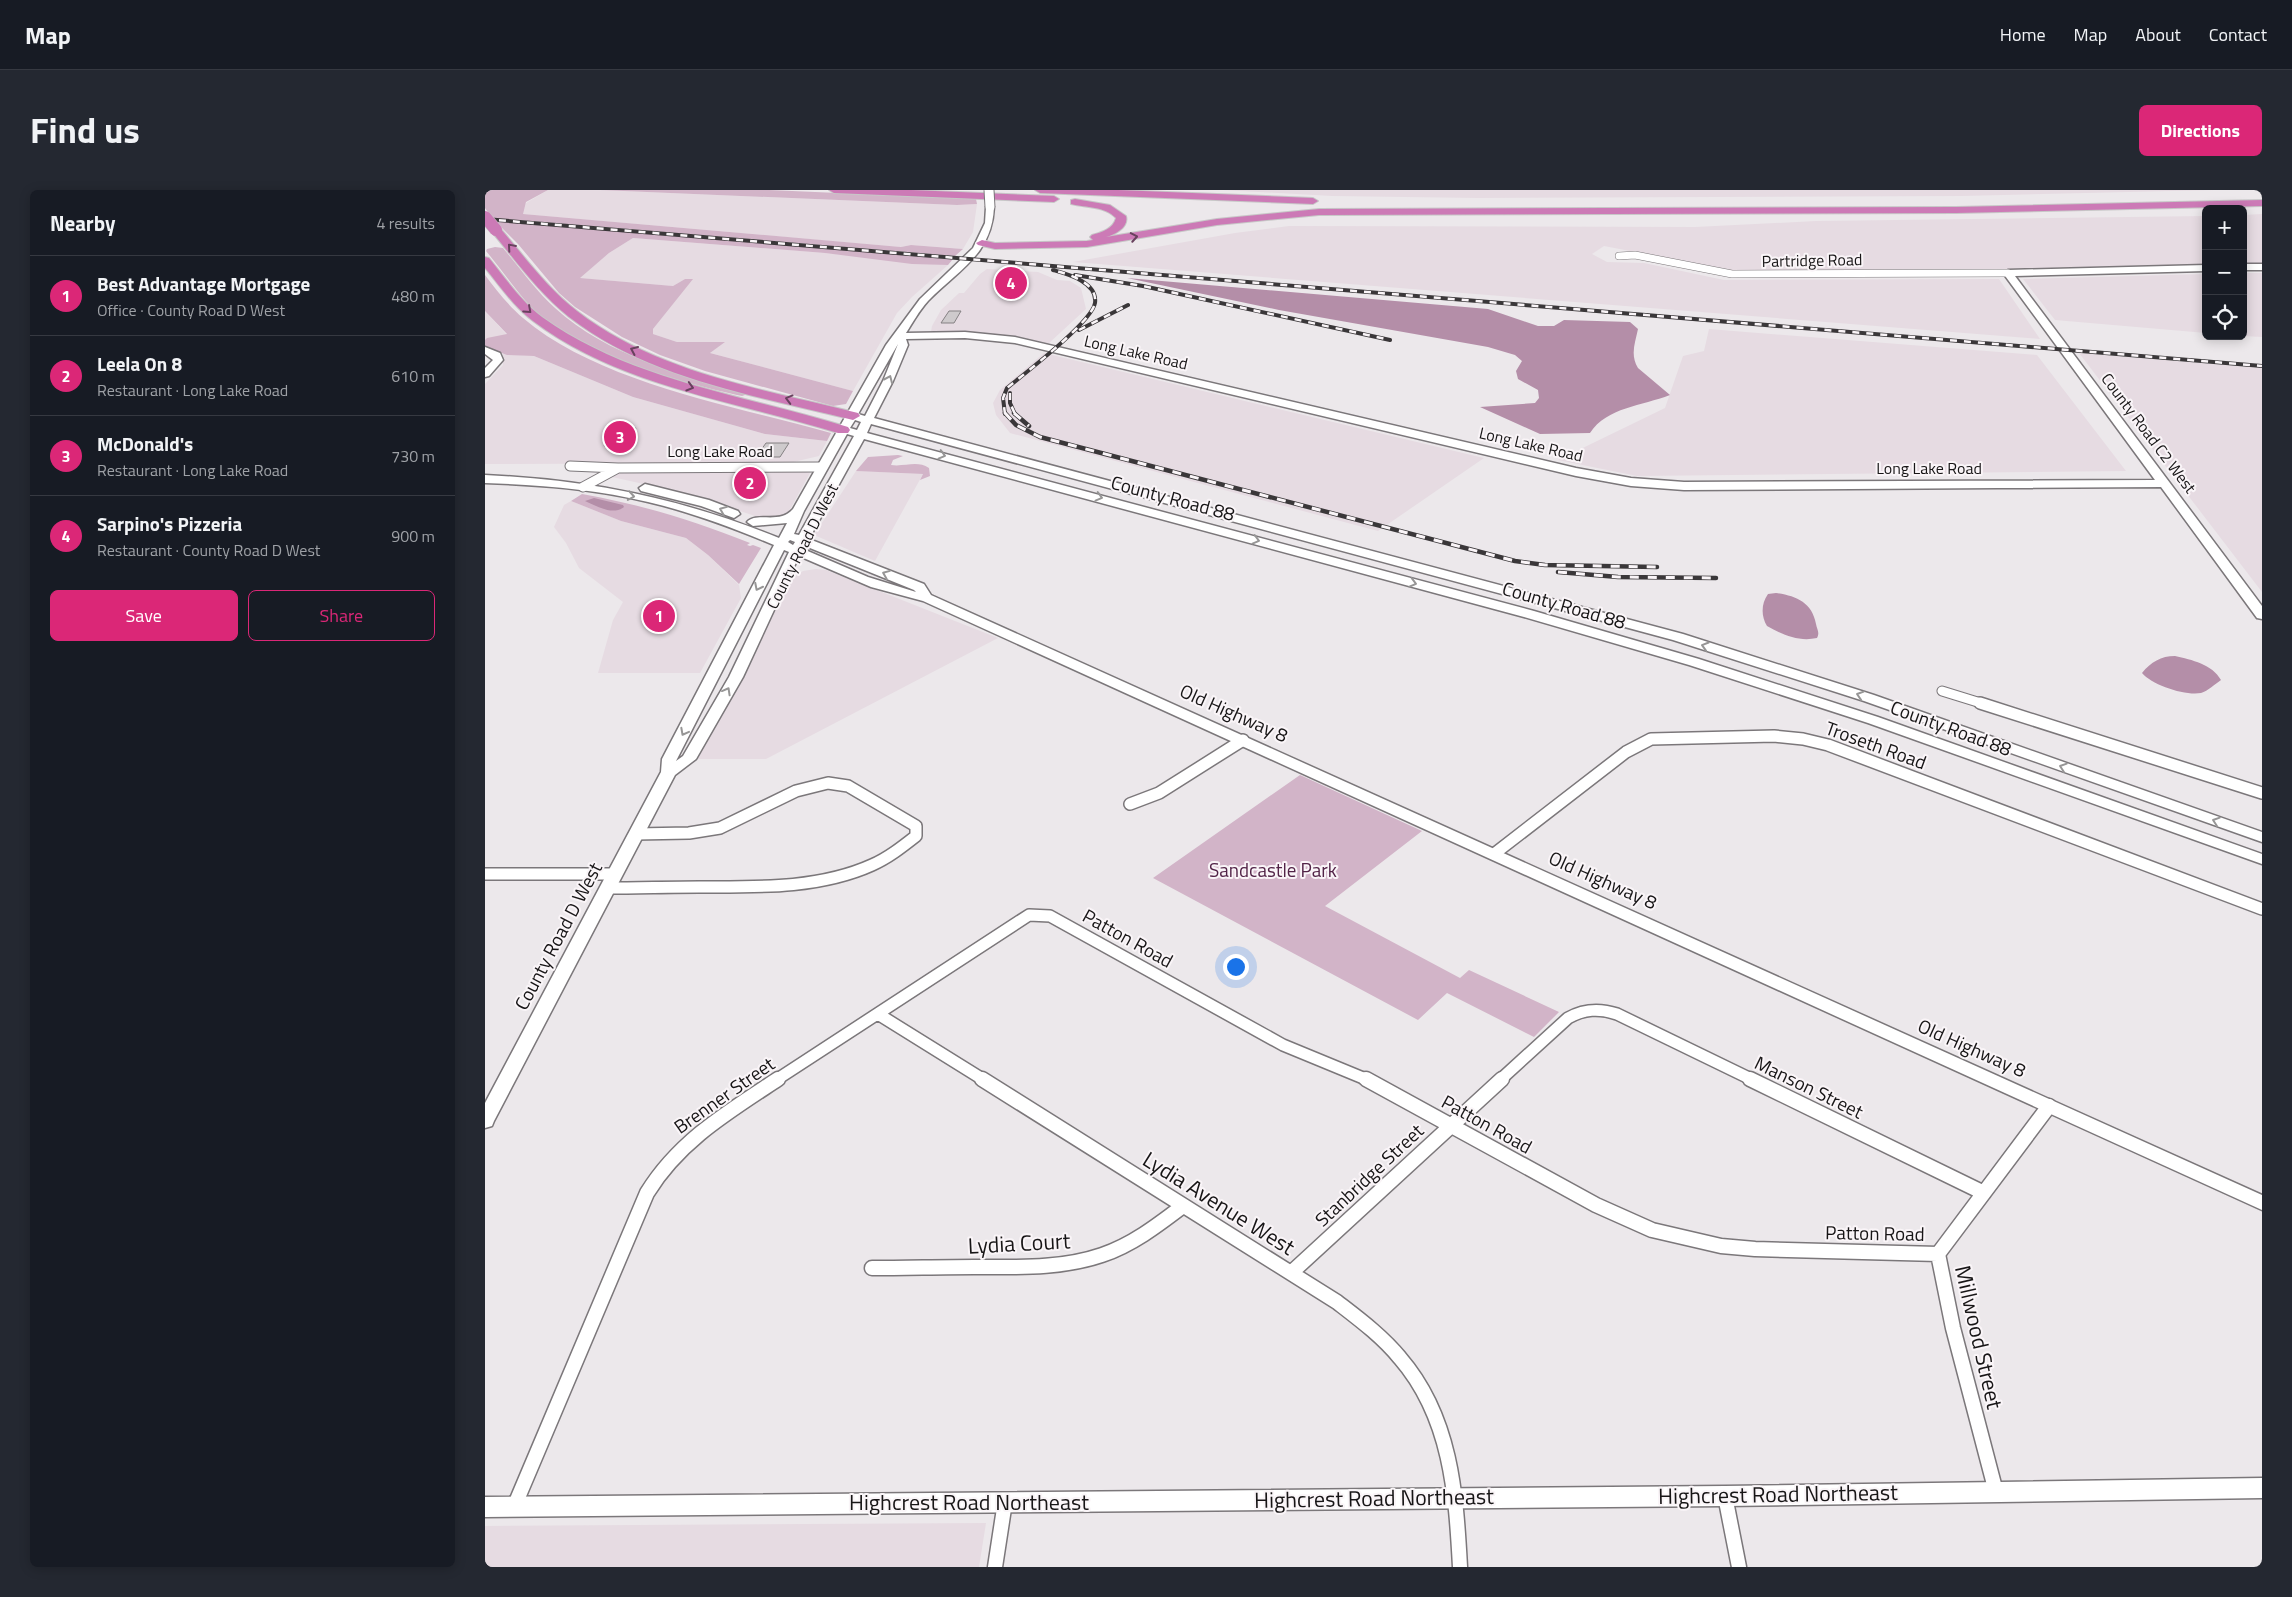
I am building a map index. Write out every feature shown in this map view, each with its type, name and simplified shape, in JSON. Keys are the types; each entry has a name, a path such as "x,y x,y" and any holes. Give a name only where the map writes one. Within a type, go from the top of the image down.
{"highway":[{"path":"835,190 1059,199 1376,206 1975,210 2262,203"},
{"path":"1039,190 1376,206 2052,201 2262,196"},
{"path":"1189,190 1246,196 1327,200"},
{"path":"982,243 1076,240 1106,234 1117,228 1122,221 1119,215 1111,209 1059,199"},
{"path":"1347,200 1376,206"},
{"path":"982,243 995,246 1071,246 1243,218 1376,206"},
{"path":"485,217 561,304 590,327 609,338 649,357 683,369 853,416"},
{"path":"485,260 514,296 538,318 567,338 593,352 641,372 677,384 843,430"},
{"path":"817,407 838,407 861,401"}],"main road":[{"name":"County Road D West","path":"843,430 853,416 891,345 900,336 912,313 925,299 971,259 982,243 989,225 989,190"},
{"path":"2247,267 2262,267"},
{"path":"2008,273 2202,268"},
{"name":"County Road C2 West","path":"2008,273 2262,614"},
{"path":"485,350 493,353 498,358 485,374"},
{"name":"County Road 88","path":"853,416 1696,643 1860,695 2262,837"},
{"name":"County Road D West","path":"669,772 689,760 736,676 798,545 844,466 868,420"},
{"name":"County Road 88","path":"843,430 1529,614 1685,659 1873,720 2262,859"},
{"path":"844,466 860,453 871,448 910,447"},
{"name":"County Road D West","path":"485,1121 669,772 669,759 822,468"},
{"path":"485,471 596,480 676,494 711,505 753,522 784,540"},
{"path":"583,487 648,499 701,513 798,545"},
{"path":"753,522 781,521 796,515 798,511"},
{"name":"Old Highway 8","path":"798,545 843,572 902,594 927,598 2262,1203"},
{"name":"Old Highway 8","path":"798,545 919,587 927,598"},
{"path":"784,574 805,566 814,565 843,572"},
{"name":"Highcrest Road Northeast","path":"485,1508 1456,1497 1725,1496 2262,1488"}],"street":[{"name":"Partridge Road","path":"1619,256 1635,256 1732,274 2008,273"},
{"name":"Long Lake Road","path":"900,336 965,335 1015,340 1576,472 1631,482 1712,486 2165,483"},
{"name":"County Road D West","path":"868,420 903,346 900,336"},
{"name":"County Road D West","path":"822,468 843,430"},
{"path":"774,468 816,461 831,454"},
{"name":"Long Lake Road","path":"570,466 618,468 822,468"},
{"name":"Long Lake Road","path":"583,487 618,468"},
{"path":"485,479 583,487"},
{"path":"1942,691 2262,792"},
{"name":"Troseth Road","path":"1494,854 1626,752 1651,739 1773,736 1803,739 1828,745 2262,909"},
{"path":"1129,804 1159,793 1243,740"},
{"path":"485,874 611,881 769,886 815,881 855,872 905,846 916,836 916,826 844,784 815,783 736,823 718,829 692,833 637,834"},
{"name":"Brenner Street","path":"514,1507 640,1207 649,1188 682,1147 711,1124 1021,918 1037,914 1050,916"},
{"name":"Patton Road","path":"1050,916 1283,1045 1366,1079 1620,1217 1652,1230 1721,1246 1938,1254"},
{"name":"Stanbridge Street","path":"1291,1274 1568,1018 1585,1010 1598,1009 1617,1014"},
{"name":"Lydia Avenue West","path":"878,1014 1366,1322 1411,1369 1427,1394 1441,1425 1449,1454 1456,1497 1460,1567"},
{"name":"Manson Street","path":"1617,1014 1984,1193"},
{"name":"Millwood Street","path":"1996,1492 1953,1328 1938,1254 2049,1106"},
{"name":"Lydia Court","path":"872,1268 1027,1267 1074,1262 1102,1255 1129,1244 1149,1232 1183,1206"},
{"path":"1725,1496 1739,1567"},
{"path":"995,1567 1005,1502"}],"shaded area":[{"path":"548,190 600,190 957,205 977,204 973,232 963,249 911,245 901,247 522,214 526,203"},
{"path":"1223,190 2214,190 1962,196 1478,198 1332,196"},
{"path":"2262,214 2262,263 2247,264 2247,215"},
{"path":"2202,216 2202,265 2015,269 1729,270 1604,246 1592,254 1607,262 1644,263 1724,280 1999,279 2040,339 1073,262 1235,233 1289,226 1695,227 1816,221"},
{"path":"633,238 948,265 897,313 853,391 710,353 724,342 677,342 653,334 653,329 692,279 685,279 673,286 579,278 609,253"},
{"path":"987,269 1038,272 1057,280 1070,281 1081,288 1086,309 1048,344 988,334 931,332 932,326 941,310 959,293 964,293 980,274"},
{"path":"2247,273 2262,273 2262,337 2247,336"},
{"path":"2202,274 2202,333 2055,320 2023,279"},
{"path":"1127,278 1488,309 1538,326 1554,326 1564,320 1630,322 1638,329 1634,358 1638,368 1670,395 1615,412 1597,424 1590,433 1540,434 1480,407 1535,403 1539,398 1538,390 1518,379 1516,371 1522,361 1515,355 1488,347 1279,310"},
{"path":"485,311 507,335 485,340"},
{"path":"1709,329 2037,355 2126,471 1637,476 1558,460 1665,408 1683,356 1704,351"},
{"path":"1044,353 1484,458 1378,531 1010,433 996,415 993,403 1000,390"},
{"path":"2079,353 2262,368 2262,592"},
{"path":"503,354 534,356 633,397 765,434 827,441 819,456 789,463 485,464 485,384 503,365"},
{"path":"856,471 923,474 875,561 814,535"},
{"path":"618,472 810,473 788,513 776,518 761,518 689,494 612,477"},
{"path":"594,498 623,505 624,507 615,511 585,501"},
{"path":"571,501 621,521 686,538 708,555 739,585 741,598 700,673 598,673 613,620 623,602 579,568 566,543 554,527 564,505"},
{"path":"826,570 998,638 766,759 695,759 792,578 803,571"},
{"path":"1776,593 1796,598 1807,605 1814,616 1818,633 1817,638 1791,637 1767,626 1763,614 1764,602 1768,594"},
{"path":"2175,656 2207,666 2221,680 2204,692 2186,693 2169,689 2153,682 2142,673 2157,660"},
{"path":"986,1523 979,1567 485,1567 485,1526"}],"green space":[{"path":"485,190 548,190 526,202 523,214 901,247 911,245 963,249 955,256 492,218 485,208"},
{"path":"600,190 769,190 976,199 977,204 957,205"},
{"path":"495,221 953,259 948,265 912,264 825,253 633,238 609,253 580,278 673,286 685,279 693,279 653,329 653,334 677,342 725,342 710,353 853,391 846,404 833,406 705,371 660,355 622,337 575,307 559,293 518,244"},
{"path":"495,247 503,248 555,308 576,325 598,339 647,362 748,394 742,396 660,374 602,353 576,340 552,325 532,308 486,251"},
{"path":"485,275 503,298 523,318 554,340 590,360 669,390 831,433 827,441 765,434 633,397 534,356 507,355 485,347 485,340 487,338 507,334 485,311"},
{"path":"903,456 893,460 891,465 920,464 929,468 930,476 920,480 923,474 856,471 868,457"},
{"path":"582,494 667,514 750,543 747,545 761,548 739,584 708,555 686,538 621,521 571,501"},
{"name":"Sandcastle Park","path":"1300,775 1422,831 1325,906 1460,978 1469,970 1559,1012 1534,1037 1447,993 1418,1020 1153,878"}],"building":[{"path":"949,311 961,311 954,323 941,323"},
{"path":"617,428 636,428 623,446 604,446"},
{"path":"766,443 789,443 780,457 756,457"}],"railway":[{"path":"485,219 2262,366"},
{"path":"1005,414 1003,398 1007,388 1070,335 1091,312 1095,303 1095,296 1087,284 1053,270"},
{"path":"1075,275 1143,286 1390,340"},
{"path":"1079,330 1128,305"},
{"path":"1010,393 1010,403 1015,414"},
{"path":"1005,413 1016,425 1040,437 1515,561 1545,565 1657,567"},
{"path":"1015,414 1029,426"},
{"path":"1558,572 1618,577 1716,578"}],"place":[{"name":"Sarpino's Pizzeria","path":"1011,283"},
{"name":"McDonald's","path":"620,437"},
{"name":"Leela On 8","path":"750,483"},
{"name":"Best Advantage Mortgage","path":"659,616"}]}
